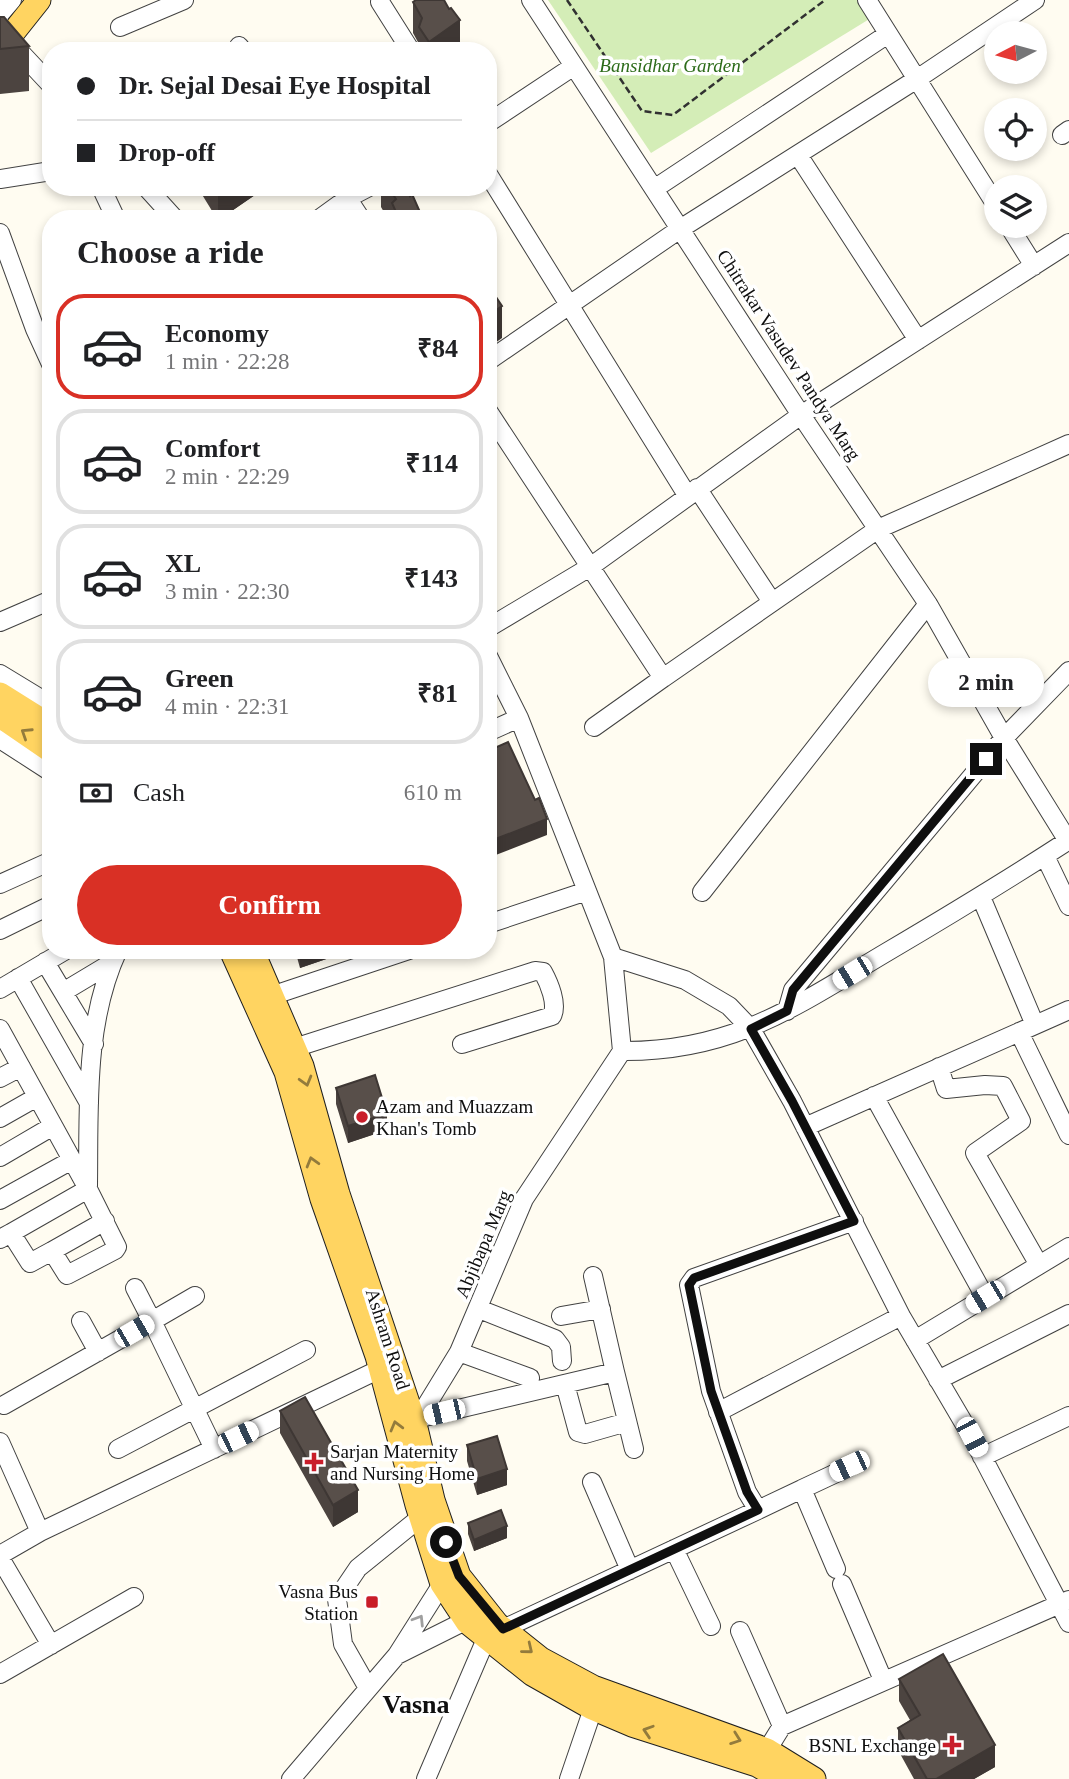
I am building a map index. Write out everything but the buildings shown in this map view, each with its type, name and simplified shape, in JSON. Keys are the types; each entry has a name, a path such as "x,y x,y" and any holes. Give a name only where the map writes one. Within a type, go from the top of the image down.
{"main road":[{"path":"3,37 39,0"},
{"path":"0,694 42,720"},
{"path":"0,716 42,745"},
{"name":"Ashram Road","path":"234,959 286,1072 322,1199 380,1369 421,1517 450,1580 476,1616 532,1674 596,1699 632,1725 762,1758 814,1779"},
{"name":"Ashram Road","path":"256,959 302,1066 338,1194 418,1421 450,1580"},
{"name":"Ashram Road","path":"762,1758 781,1779"}],"street":[{"path":"0,14 12,0"},
{"path":"120,27 184,0"},
{"name":"Chitrakar Vasudev Pandya Marg","path":"531,0 801,415 928,604 1004,738 1069,841 981,897 787,1011 751,1029 674,1049 622,1051"},
{"path":"867,0 984,186"},
{"path":"497,355 680,229 917,79 1035,0"},
{"path":"380,2 405,42"},
{"path":"654,189 888,34"},
{"path":"3,37 42,76"},
{"path":"497,117 574,66"},
{"path":"798,155 918,340"},
{"path":"0,179 42,172"},
{"path":"497,188 692,491 772,602"},
{"path":"154,196 167,210"},
{"path":"328,210 341,196"},
{"path":"0,233 42,344"},
{"path":"1016,238 1034,266"},
{"path":"497,623 590,567 801,415 1069,243"},
{"path":"497,425 663,678"},
{"path":"594,727 878,529 1069,444"},
{"path":"0,622 42,604"},
{"path":"702,892 928,604"},
{"path":"787,1011 793,990 1004,738 1069,671"},
{"path":"0,674 42,700"},
{"path":"497,674 519,718 613,957 622,1051"},
{"path":"497,728 519,718"},
{"path":"0,739 42,766"},
{"path":"1045,856 1069,906"},
{"path":"0,884 42,865"},
{"path":"497,921 587,891"},
{"path":"981,897 1027,1029 1069,1135"},
{"path":"0,930 42,909"},
{"path":"613,957 685,980 729,1006 751,1029 805,1127 901,1316 1064,1602 1069,1623"},
{"path":"0,989 50,959"},
{"path":"63,992 112,959"},
{"path":"88,1189 89,1102 94,1044 103,991 115,959"},
{"path":"271,996 382,959"},
{"path":"45,962 94,1044"},
{"path":"294,1048 536,971 543,972 554,1003 552,1016 462,1044"},
{"path":"18,978 89,1102"},
{"path":"805,1127 1069,1010"},
{"path":"1,1035 117,1244 115,1250 69,1275 52,1251"},
{"name":"Abjibapa Marg","path":"418,1421 459,1352 524,1199 622,1051"},
{"path":"0,1078 21,1067"},
{"path":"939,1067 946,1089 985,1084 1003,1086 1021,1121 975,1153 1039,1265"},
{"path":"874,1096 985,1297"},
{"path":"0,1118 37,1097"},
{"path":"0,1157 53,1126"},
{"path":"0,1200 72,1160"},
{"path":"88,1189 5,1236 30,1263 105,1221"},
{"path":"758,1510 747,1492 711,1391 689,1291 691,1281 854,1221"},
{"path":"915,1340 1069,1247"},
{"path":"593,1276 634,1449"},
{"path":"135,1288 214,1449"},
{"path":"4,1405 195,1296"},
{"path":"479,1309 555,1339 561,1347 562,1361"},
{"path":"561,1315 601,1309"},
{"path":"938,1380 1069,1314"},
{"path":"718,1412 901,1316"},
{"path":"81,1321 98,1352"},
{"path":"118,1448 306,1350"},
{"path":"459,1352 530,1378"},
{"path":"51,1645 0,1556 40,1532 380,1369"},
{"path":"418,1421 615,1372"},
{"path":"565,1384 578,1432 585,1434 627,1422"},
{"path":"982,1457 1069,1416"},
{"path":"0,1442 40,1532"},
{"path":"431,1778 495,1634 849,1466"},
{"path":"592,1482 630,1570"},
{"path":"802,1489 883,1680"},
{"path":"368,1688 343,1644 337,1599 358,1568 421,1517"},
{"path":"674,1549 710,1626"},
{"path":"291,1779 397,1655 450,1580"},
{"path":"0,1674 134,1597"},
{"path":"762,1758 782,1726 1064,1602"},
{"path":"397,1655 476,1616"},
{"path":"740,1632 782,1726"},
{"path":"569,1779 596,1699"}],"path":[{"path":"567,0 642,111 673,114 825,0"}],"green space":[{"name":"Bansidhar Garden","path":"548,0 860,0 871,18 651,153"}],"place":[{"name":"Azam and Muazzam Khan's Tomb","path":"362,1117"},
{"name":"Sarjan Maternity and Nursing Home","path":"314,1462"},
{"name":"Vasna Bus Station","path":"372,1602"},
{"name":"BSNL Exchange","path":"952,1745"}],"district":[{"name":"Vasna","path":"416,1704"}],"route":[{"path":"446,1542 459,1576 503,1629 758,1510 747,1492 711,1391 689,1285 694,1278 854,1221 751,1029 787,1011 793,990 986,759"}]}
